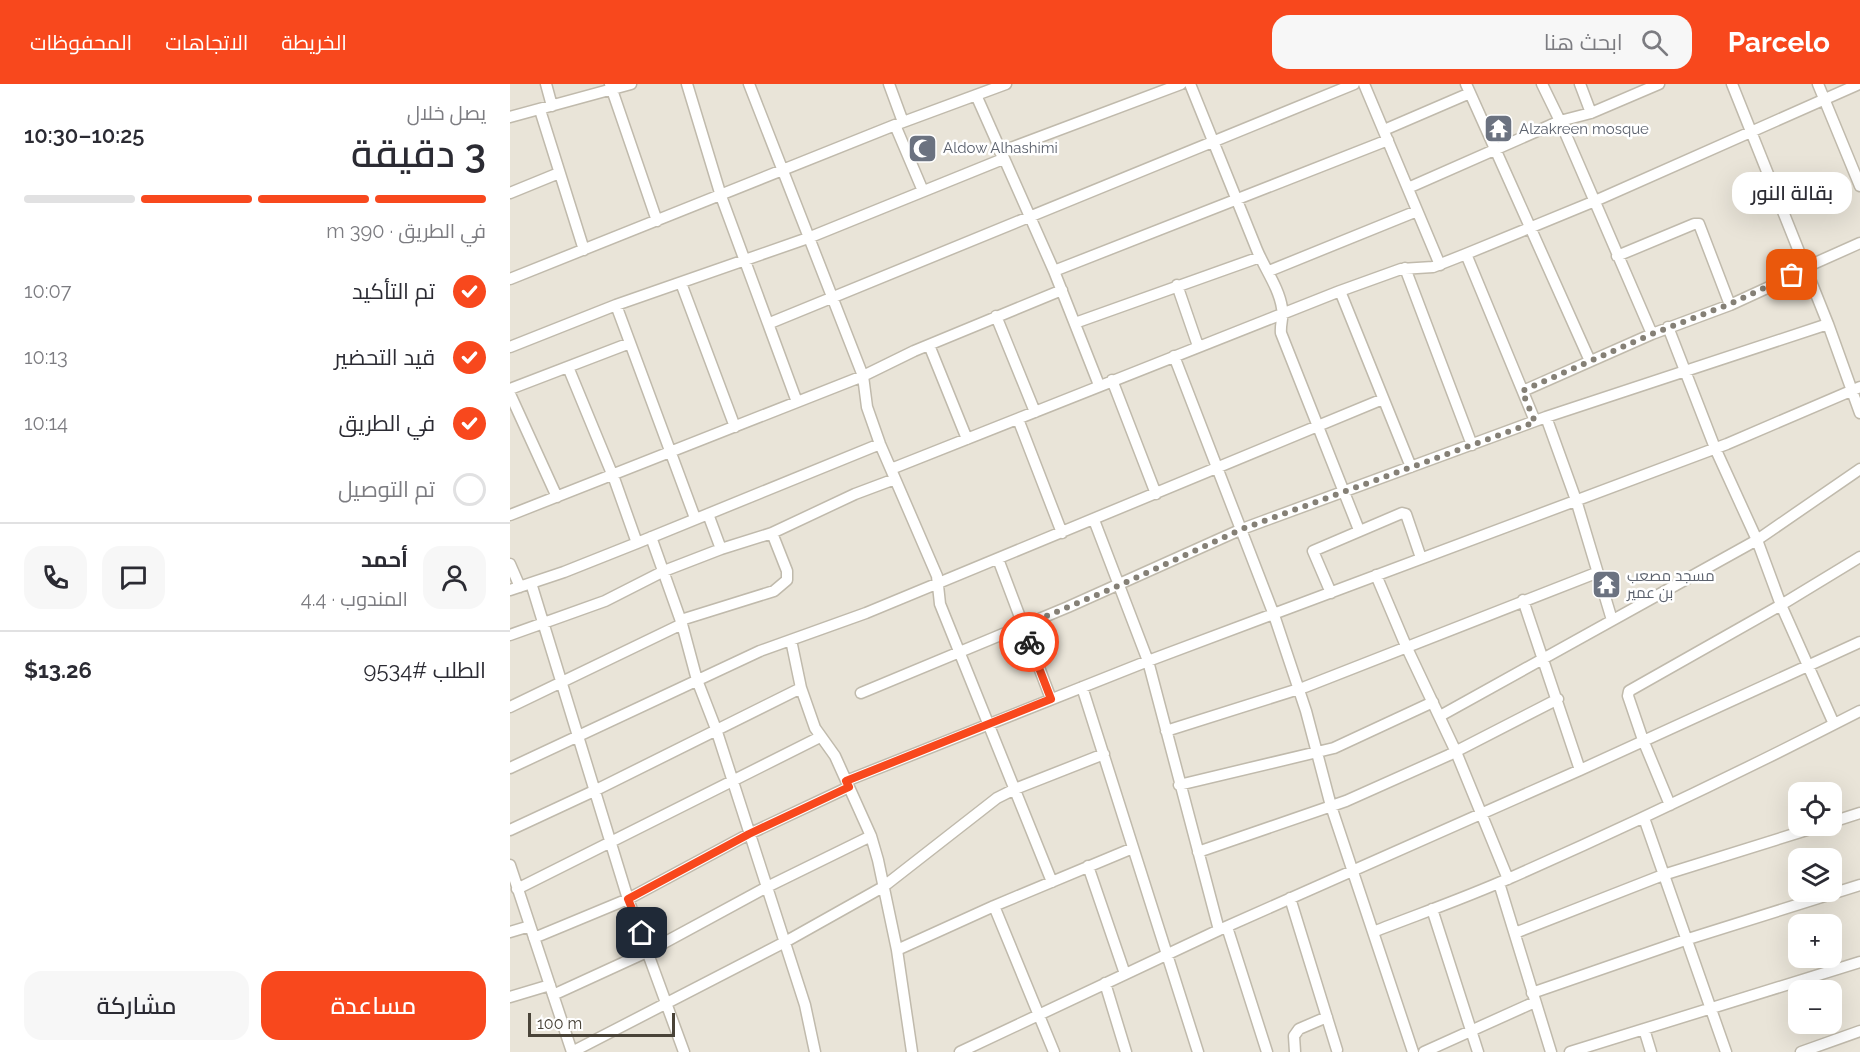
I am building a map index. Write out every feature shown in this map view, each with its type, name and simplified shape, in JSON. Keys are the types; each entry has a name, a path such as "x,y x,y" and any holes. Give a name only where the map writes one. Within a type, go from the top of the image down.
{"street":[{"path":"546,84 552,106"},
{"path":"510,117 540,110 611,86 631,84"},
{"path":"687,84 721,196 770,322 797,402"},
{"path":"749,84 863,376 867,407 880,444 939,583 940,604 1052,882"},
{"path":"889,84 899,124 923,191"},
{"path":"510,279 981,90 1006,84"},
{"path":"510,347 616,305 808,238 923,191 1002,155 1180,84"},
{"path":"1190,84 1260,257 1269,271 1283,313 1281,333 1359,530"},
{"path":"770,322 1354,84"},
{"path":"1364,84 1440,265"},
{"path":"1542,84 1652,334"},
{"path":"1580,84 1591,113"},
{"path":"1408,188 1560,121 1591,113 1659,84"},
{"path":"1732,84 1804,268 1856,389 1860,413"},
{"path":"1818,84 1860,186"},
{"path":"510,635 605,602 664,571 721,549 772,533 967,439 1112,380 1405,268 1440,265 1595,201 1859,84"},
{"path":"611,86 657,221"},
{"path":"1054,271 1237,200 1386,135 1468,88 1590,361"},
{"path":"981,90 1002,155 1054,271 1100,385"},
{"path":"540,110 584,250"},
{"path":"510,193 559,173"},
{"path":"1269,271 1417,211"},
{"path":"1617,256 1696,223 1699,224 1730,304"},
{"path":"1522,391 1668,327 1730,304 1860,243"},
{"path":"1466,254 1535,422"},
{"path":"1075,323 1260,257"},
{"path":"1405,268 1472,445"},
{"path":"681,283 735,428"},
{"path":"1177,285 1198,346"},
{"path":"510,515 863,376 996,316 1062,290"},
{"path":"1340,291 1411,467"},
{"path":"616,305 695,518"},
{"path":"996,316 1035,412"},
{"path":"861,693 1118,586 1242,529 1344,490 1546,417 1828,324"},
{"path":"1668,327 1715,448 1757,540 1781,604 1834,724"},
{"path":"510,389 630,343"},
{"path":"929,345 967,439"},
{"path":"1174,356 1274,615 1306,711 1331,806 1413,1052"},
{"path":"568,367 637,543"},
{"path":"1112,380 1156,494"},
{"path":"534,938 628,899 848,784 988,724 1715,448 1856,389"},
{"path":"510,394 557,497"},
{"path":"510,768 697,680 791,640 866,613 1383,399"},
{"path":"1546,417 1576,500 1596,573 1612,620"},
{"path":"1018,419 1062,533"},
{"path":"520,586 637,543 880,444"},
{"path":"1440,716 1757,540 1860,469"},
{"path":"1331,593 1313,551 1404,512 1421,558"},
{"path":"708,514 721,549"},
{"path":"1094,520 1148,662 1198,852 1267,1052"},
{"path":"510,707 682,622 774,591 782,586 787,580 787,570 772,533"},
{"path":"651,537 682,622 697,680 716,729 785,942 810,1022 815,1052"},
{"path":"1670,805 1643,740 1628,696 1629,692 1860,556"},
{"path":"998,559 1051,699"},
{"path":"510,564 520,586 543,623 628,899 649,951 684,1052"},
{"path":"1166,731 1297,689 1596,573"},
{"path":"1376,575 1456,752 1481,814 1503,881 1515,933 1551,1052"},
{"path":"1523,600 1580,770"},
{"path":"791,640 801,688 815,728 836,756 871,836 897,950 912,1052"},
{"path":"960,1052 987,1046 1039,1015 1105,983 1860,642"},
{"path":"1082,687 1198,1052"},
{"path":"510,830 801,688"},
{"path":"1198,852 1331,806 1456,752 1469,743 1557,699"},
{"path":"1179,785 1342,745 1433,702"},
{"path":"1373,932 1503,881 1644,818 1860,711"},
{"path":"517,889 611,844 820,737"},
{"path":"510,866 572,1052 785,942 883,887 992,802 1015,789 1104,754"},
{"path":"1842,819 1860,813"},
{"path":"1644,818 1726,1052"},
{"path":"510,997 552,990 649,951 767,887 871,836"},
{"path":"1515,933 1663,875 1788,836"},
{"path":"897,950 994,906 1133,848"},
{"path":"1088,866 1125,974"},
{"path":"1424,1052 1472,1030 1533,997 1685,940 1860,885"},
{"path":"1290,898 1337,1050"},
{"path":"994,906 1054,1052"},
{"path":"1432,909 1478,1052"},
{"path":"510,933 530,926"},
{"path":"1570,1052 1860,962"},
{"path":"1105,983 1126,1052"},
{"path":"1295,1052 1294,1036 1299,1029 1327,1017"},
{"path":"1644,1029 1651,1052"},
{"path":"1801,1052 1860,1032"}],"shaded area":[{"path":"510,84 1860,84 1860,1052 510,1052"}],"way so far":[{"path":"1029,642 1023,626 1236,532 1344,490 1535,422 1522,391 1668,327 1730,304 1792,275"}],"place":[{"name":"Alzakreen mosque","path":"1498,129"},
{"name":"Aldow Alhashimi","path":"922,148"},
{"name":"بقالة النور","path":"1792,275"},
{"name":"مسجد مصعب بن عمير","path":"1606,585"}],"route":[{"path":"642,933 628,899 749,834 849,787 846,781 1051,699 1029,642"}]}
